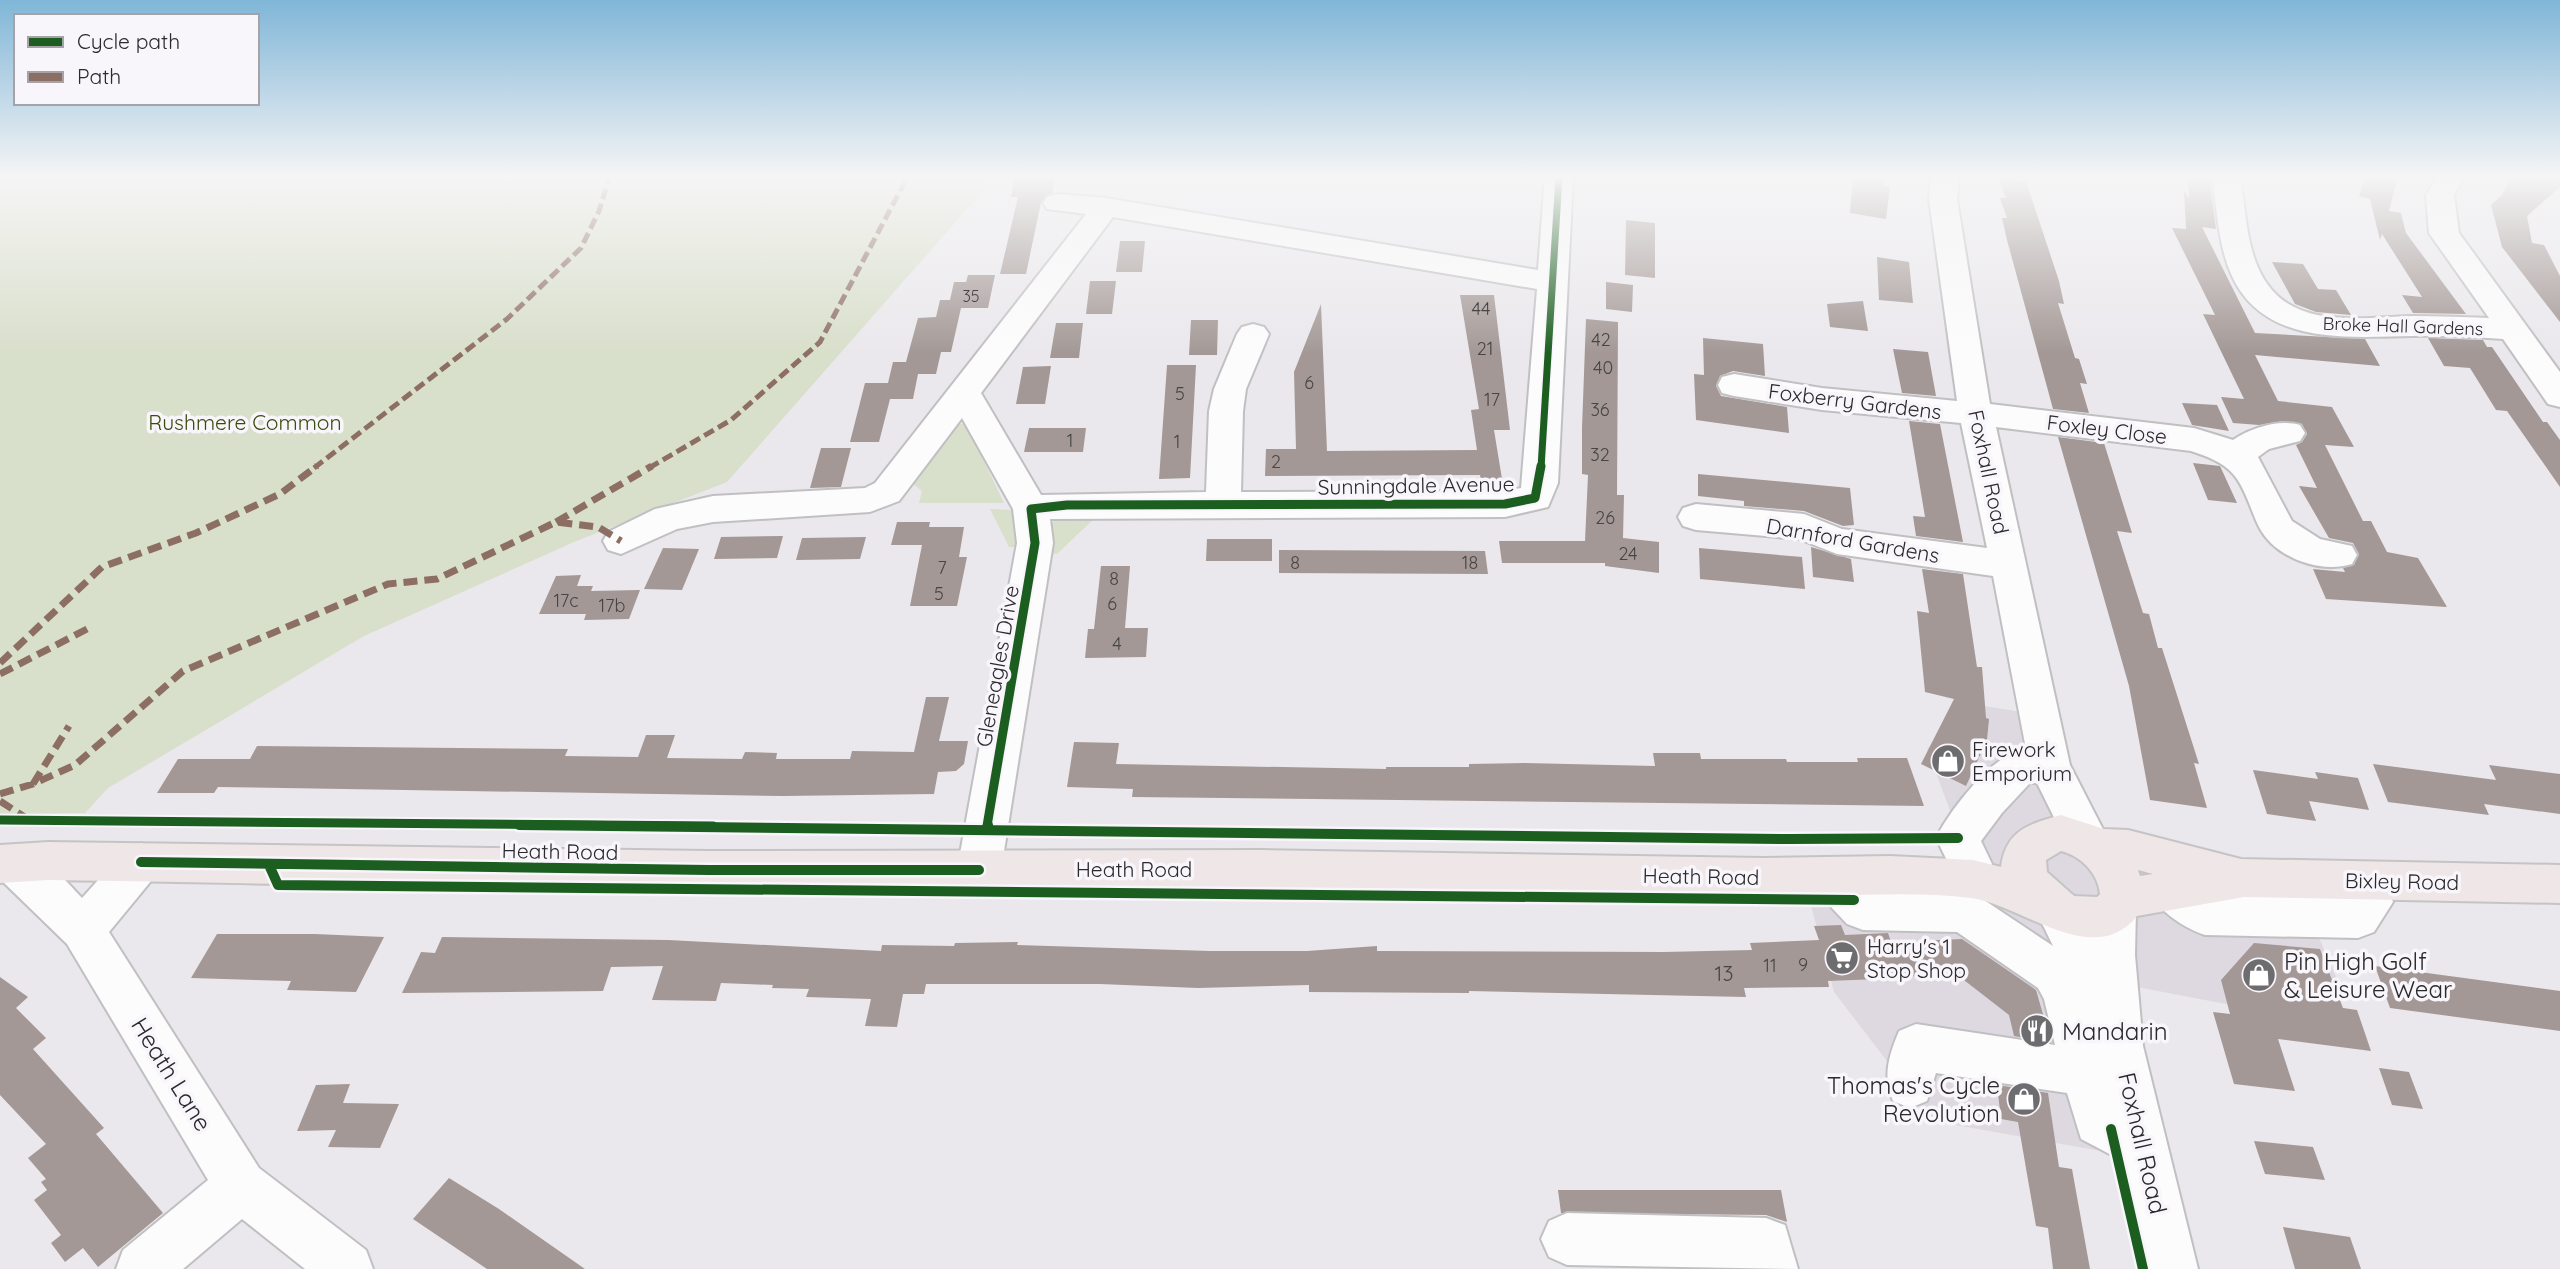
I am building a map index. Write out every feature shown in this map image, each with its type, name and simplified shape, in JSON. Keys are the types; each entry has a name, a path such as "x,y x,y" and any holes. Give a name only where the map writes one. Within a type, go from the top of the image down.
{"main road":[{"path":"2061,833 2092,845 2120,877 2118,904 2099,918 2086,918 2054,907 2037,895 2023,870 2022,858 2031,844 2061,833"},
{"name":"Heath Road","path":"1890,875 1970,864 2031,844"},
{"name":"Bixley Road","path":"2092,845 2128,849 2244,878"},
{"name":"Heath Road","path":"6,863 141,862 668,870 1262,869 1890,875 1973,879 2010,889 2054,907"},
{"name":"Bixley Road","path":"2118,904 2170,889 2244,878 2560,884"}],"street":[{"path":"621,541 668,518 713,509 870,500 887,492 1084,235"},
{"path":"1274,235 1552,282"},
{"name":"Sunningdale Avenue","path":"1031,509 1067,505 1505,504 1535,498 1540,483 1555,235"},
{"name":"Foxhall Road","path":"1948,235 1976,415 2049,765 2092,845"},
{"name":"Broke Hall Gardens","path":"2235,235 2253,286 2272,307 2282,313 2319,324 2512,329"},
{"path":"2447,235 2560,396"},
{"path":"1223,504 1226,411 1230,389 1253,334"},
{"name":"Foxberry Gardens","path":"1734,384 1772,393 1976,415"},
{"name":"Gleneagles Drive","path":"964,393 1031,509 1035,543 979,870"},
{"name":"Foxley Close","path":"1976,415 2066,422 2194,440 2234,456 2248,467 2278,529 2294,543 2314,552 2339,555"},
{"path":"2234,456 2258,440 2288,433"},
{"name":"Darnford Gardens","path":"1696,517 1804,527 1837,541 2009,565"},
{"name":"Foxhall Road","path":"2031,844 2042,818 2049,765"},
{"path":"1970,864 1958,838 1987,800 2020,767 2049,765"},
{"path":"83,930 141,862"},
{"name":"Heath Lane","path":"6,863 51,896 83,930 241,1186 347,1269"},
{"path":"1830,876 1863,910 1965,912 2054,973 2066,993 2099,1122 2123,1136 2142,1142"},
{"path":"2170,889 2205,915 2358,918 2371,902 2364,881"},
{"name":"Foxhall Road","path":"2118,904 2110,965 2114,1017 2172,1269"},
{"name":"Foxhall Road","path":"2054,907 2114,1017"},
{"path":"1910,1084 1916,1046 2086,1073"},
{"path":"142,1269 241,1186"},
{"path":"1567,1239 1766,1244 1772,1269"}],"shaded area":[{"path":"1966,703 2041,715 2061,833 2293,879 2346,999 2309,996 2315,1021 2105,981 2146,1159 1933,1121 1834,992 1803,876 1970,864 1927,749"}],"green space":[{"name":"Rushmere Common","path":"0,235 944,235 727,482 574,542 364,636 108,788 85,813 0,814"},
{"path":"956,424 966,424 1004,503 919,503 922,491 907,479"},
{"path":"990,509 1014,510 1018,531 1015,547 1009,547"},
{"path":"1099,514 1057,554 1047,553 1050,526 1058,516"}],"building":[{"path":"1009,235 1034,235 1026,274 1000,274"},
{"path":"1626,235 1655,235 1655,278 1625,275"},
{"path":"2006,235 2044,235 2064,304 2058,303 2075,358 2079,359 2087,384 2080,383 2089,413 2053,409"},
{"path":"2176,235 2206,235 2255,333 2365,339 2380,366 2255,355 2278,401 2332,407 2354,447 2325,445 2363,521 2371,521 2387,552 2418,558 2447,607 2326,599 2313,569 2345,572 2343,568 2354,565 2359,554 2353,543 2329,538 2299,486 2317,488 2296,445 2302,442 2307,434 2302,424 2283,421 2259,425 2233,423 2221,397 2244,399 2203,314 2215,315"},
{"path":"2383,235 2408,235 2466,314 2413,313 2402,295 2422,297"},
{"path":"2499,235 2531,235 2532,243 2544,245 2560,276 2560,322 2502,247"},
{"path":"1120,241 1145,241 1142,272 1116,272"},
{"path":"1877,257 1909,262 1913,303 1879,300"},
{"path":"2272,262 2303,264 2318,289 2336,290 2351,315 2316,312 2295,304"},
{"path":"968,275 995,275 988,308 961,308 951,352 941,352 936,374 918,374 913,399 890,399 879,442 850,442 865,383 888,383 893,362 906,362 918,318 936,317 940,300 950,300 954,282 966,282"},
{"path":"1090,281 1116,281 1112,314 1086,314"},
{"path":"1606,282 1633,285 1632,312 1606,309"},
{"path":"1460,295 1494,295 1510,430 1494,430 1503,485 1482,486 1480,475 1265,476 1266,449 1296,449 1294,372 1321,304 1327,451 1477,450 1471,410 1479,409"},
{"path":"1863,301 1868,331 1830,327 1827,304"},
{"path":"1586,319 1618,322 1617,495 1624,495 1623,538 1659,542 1659,573 1605,566 1605,563 1502,563 1499,541 1585,541 1588,475 1582,474 1582,428"},
{"path":"1191,320 1218,320 1217,355 1189,355"},
{"path":"1056,323 1083,323 1079,358 1050,358"},
{"path":"1703,338 1763,344 1765,376 1733,371 1720,376 1716,386 1721,396 1787,407 1789,433 1696,420 1694,374 1704,375"},
{"path":"2428,338 2483,340 2487,347 2492,347 2543,422 2547,422 2560,440 2560,487 2507,411 2496,410 2470,368 2444,366"},
{"path":"1893,349 1928,352 1936,396 1902,393"},
{"path":"1167,365 1196,365 1190,478 1159,479"},
{"path":"1051,366 1045,404 1016,404 1023,367"},
{"path":"2182,403 2217,405 2229,431 2192,425"},
{"path":"1909,421 1940,424 1963,542 1916,536 1913,516 1925,517"},
{"path":"1029,428 1086,428 1083,452 1024,452"},
{"path":"2058,437 2104,443 2132,533 2117,531 2143,613 2149,614 2158,648 2162,648 2199,764 2194,763 2207,808 2150,800 2129,686"},
{"path":"821,448 851,448 841,487 810,488"},
{"path":"2193,463 2220,466 2237,503 2208,500"},
{"path":"1698,474 1850,488 1854,525 1843,526 1804,511 1744,506 1744,501 1698,496"},
{"path":"897,522 930,522 929,527 964,527 959,557 967,557 957,606 910,606 922,545 891,545"},
{"path":"783,536 777,558 714,559 721,537"},
{"path":"866,537 860,559 796,560 802,538"},
{"path":"1207,539 1272,539 1272,561 1206,561"},
{"path":"1811,547 1851,559 1854,582 1813,577"},
{"path":"663,548 699,549 682,590 644,589"},
{"path":"1699,548 1802,557 1805,589 1700,579"},
{"path":"1279,550 1485,551 1488,574 1279,573"},
{"path":"1101,566 1130,566 1125,628 1148,628 1146,657 1085,658 1088,629 1094,629"},
{"path":"1922,569 1963,574 1977,667 1982,667 1986,718 1989,719 1987,740 1966,786 1921,764 1954,699 1925,692 1917,611 1929,613"},
{"path":"581,575 577,586 593,586 591,591 640,590 629,619 584,620 586,614 539,614 556,576"},
{"path":"926,697 949,697 939,741 968,741 964,764 956,771 938,772 934,794 783,796 218,787 214,793 157,793 178,759 250,759 257,746 568,749 565,756 638,757 646,735 675,735 667,758 742,759 745,752 777,753 776,759 850,759 852,751 914,752"},
{"path":"1074,742 1119,743 1116,764 1386,769 1525,763 1655,766 1653,753 1700,753 1701,759 1786,759 1787,762 1858,762 1857,758 1907,758 1924,806 1132,797 1133,789 1067,787"},
{"path":"2373,764 2496,780 2489,765 2560,774 2560,814 2484,804 2489,815 2388,802"},
{"path":"2253,770 2318,779 2315,772 2358,778 2369,810 2309,801 2316,821 2267,814"},
{"path":"1841,925 1845,935 1888,933 1891,942 1962,939 2036,990 2051,1042 2014,1036 2009,1015 1951,970 1904,978 1828,981 1829,987 1744,988 1746,997 1469,991 1309,992 1309,985 1198,988 1100,984 926,984 924,994 903,994 897,1027 865,1026 871,999 806,997 809,989 772,988 773,985 721,983 716,1001 652,1000 663,966 611,967 603,991 402,993 421,952 435,953 442,937 668,940 881,951 882,945 954,946 955,943 1018,942 1017,945 1210,951 1307,951 1377,946 1377,951 1664,952 1752,950 1750,943 1819,940 1814,926"},
{"path":"217,934 384,937 356,992 287,990 291,981 191,978"},
{"path":"2254,943 2320,949 2343,1008 2357,1010 2371,1051 2278,1039 2295,1091 2234,1084 2213,1012 2230,1014 2221,980"},
{"path":"2375,966 2560,991 2560,1031 2390,1008"},
{"path":"0,977 28,997 16,1008 46,1038 33,1049 104,1128 96,1134 163,1213 98,1267 83,1248 65,1262 51,1243 61,1235 34,1200 47,1190 41,1182 46,1179 28,1158 46,1144 0,1095"},
{"path":"2379,1068 2409,1072 2423,1109 2392,1105"},
{"path":"350,1084 343,1103 399,1104 380,1148 328,1147 336,1130 297,1131 316,1085"},
{"path":"1997,1085 2048,1093 2059,1167 2072,1169 2090,1269 2053,1269 2048,1228 2036,1226 2018,1122 2001,1119"},
{"path":"2254,1141 2313,1147 2325,1180 2265,1174"},
{"path":"449,1178 585,1269 487,1269 413,1219"},
{"path":"1558,1190 1781,1190 1787,1222 1766,1215 1561,1213"},
{"path":"2283,1227 2350,1237 2361,1269 2295,1269"}],"marked path":[{"path":"0,663 102,567 196,533 280,494 507,319 581,248 587,235"},
{"path":"556,522 731,420 820,342 877,235"},
{"path":"0,794 33,784 75,765 183,671 388,584 437,579 556,522 598,527 621,541"},
{"path":"0,674 89,628"},
{"path":"33,784 69,726"},
{"path":"0,801 26,818"}],"cycle path":[{"path":"987,829 1035,543 1031,509 1067,505 1505,504 1535,498 1540,483 1555,235"},
{"path":"0,820 1444,833 1789,839 1958,838"},
{"path":"141,862 709,870 979,870"},
{"path":"269,865 278,885 1854,900"},
{"path":"2111,1129 2143,1269"}],"place":[{"name":"Firework Emporium","path":"1948,761"},
{"name":"Harry's 1 Stop Shop","path":"1842,958"},
{"name":"Pin High Golf & Leisure Wear","path":"2259,975"},
{"name":"Mandarin","path":"2037,1031"},
{"name":"Thomas's Cycle Revolution","path":"2024,1099"}]}
